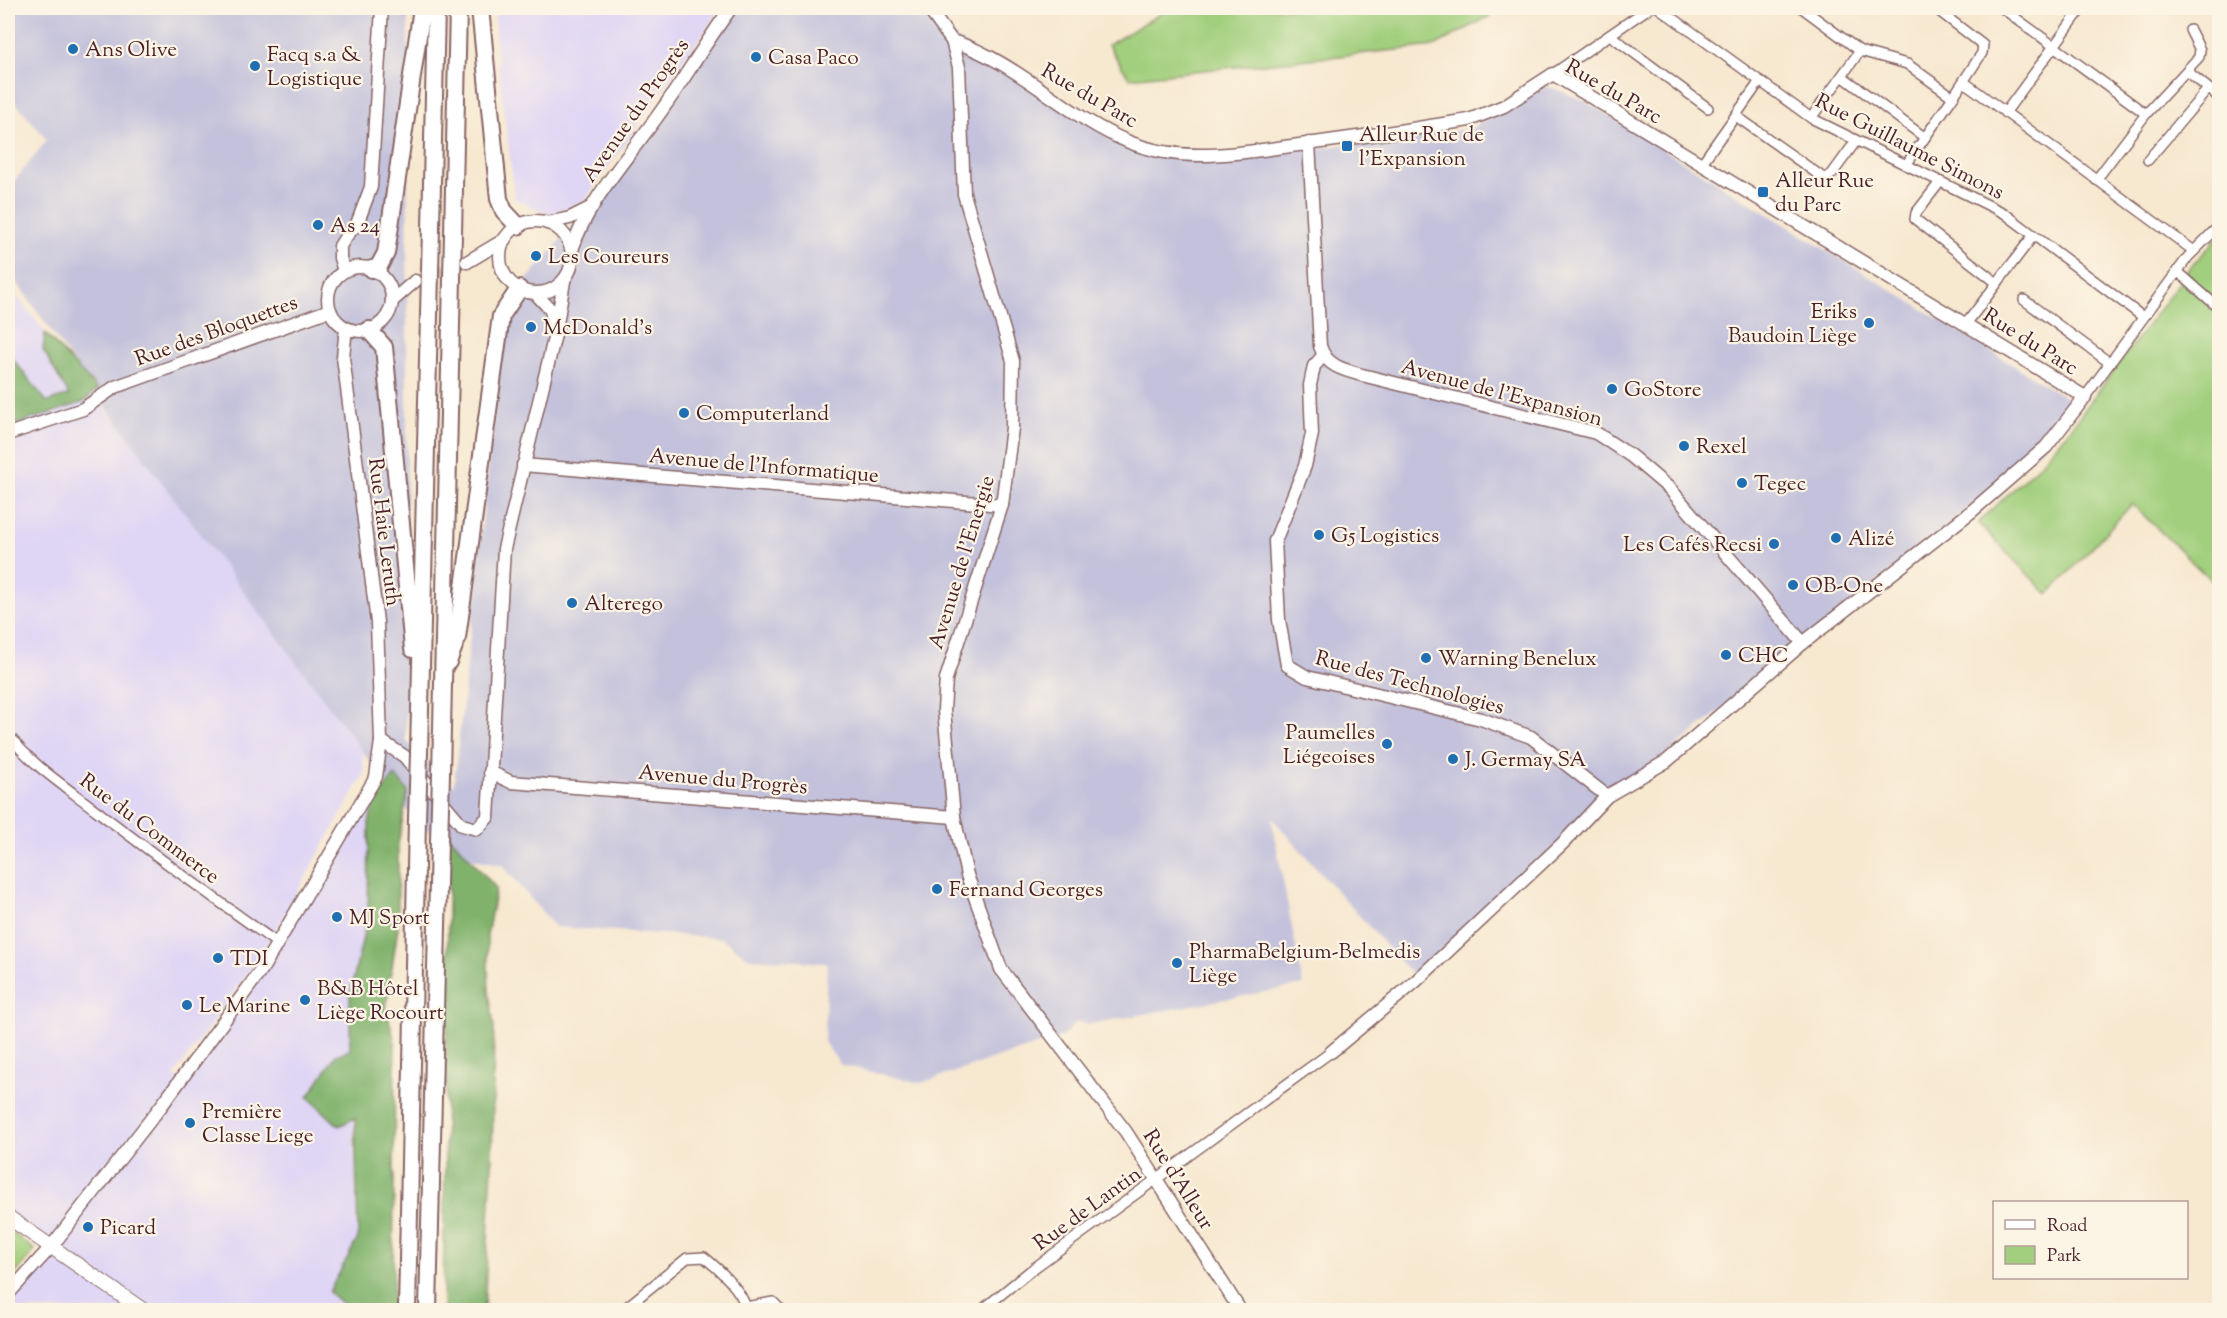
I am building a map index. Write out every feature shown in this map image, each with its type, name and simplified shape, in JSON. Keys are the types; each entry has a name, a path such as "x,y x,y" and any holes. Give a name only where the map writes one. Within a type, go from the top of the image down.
{"highway":[{"path":"379,274 378,268 386,253 422,8"},
{"path":"407,1311 436,8"},
{"path":"428,1311 458,8"},
{"path":"480,8 499,199 504,212 518,226"},
{"path":"443,674 457,638 501,316 506,304 519,289"},
{"path":"369,330 384,347 412,645 421,672"}],"main road":[{"path":"8,1217 143,1311"}],"street":[{"path":"344,271 340,258 340,246 346,235 357,224 371,187 382,8"},
{"name":"Avenue du Progrès","path":"572,250 578,230 593,206 686,77 731,8"},
{"name":"Avenue de l'Energie","path":"928,8 952,41 959,67 964,194 1013,361 1012,428 1002,505 946,679 944,711 954,817 967,875 1001,969 1081,1072"},
{"path":"1553,74 1649,8"},
{"name":"Rue Guillaume Simons","path":"1659,8 1812,118 1998,210 2144,318"},
{"path":"1802,8 1860,51 1907,64 1953,97"},
{"path":"1906,165 1964,82 1983,45 1935,8"},
{"path":"2002,8 2146,114"},
{"path":"2005,113 2082,8"},
{"path":"2096,180 2146,114 2200,54 2190,30"},
{"path":"1610,35 1707,108"},
{"name":"Rue du Parc","path":"952,41 977,48 1102,128 1128,142 1164,153 1208,157 1469,120 1503,106 1553,74 2085,397"},
{"path":"1812,118 1860,51"},
{"path":"2187,71 2220,98"},
{"path":"1842,76 1924,137"},
{"path":"1702,164 1760,81"},
{"path":"1964,82 2194,251"},
{"path":"2148,160 2208,88"},
{"path":"1736,116 1825,179 1832,174 1856,141"},
{"path":"1309,143 1320,346 1323,356"},
{"path":"1940,182 1916,213 1915,219 1997,283"},
{"name":"Avenue du Progrès","path":"548,222 570,218 593,206"},
{"path":"381,741 404,756 462,825 477,829 488,817 504,549 555,330 564,281 573,261 572,250 567,238 548,222 527,222 518,226 504,240 467,262 487,261 501,266"},
{"path":"1331,1052 1415,982 1563,843 1607,796 1667,760 1803,643 1972,511 2046,447 2177,271 2220,225"},
{"path":"1966,324 2033,236"},
{"path":"504,240 500,252 501,266 505,275 519,289 536,294 550,310 555,330"},
{"path":"353,267 379,274 397,282 415,281 392,301 385,319 369,330 346,328 333,317 330,310 328,292 332,284 344,271 353,267"},
{"path":"2177,271 2220,309"},
{"path":"379,274 392,301"},
{"path":"536,294 556,288 564,281"},
{"path":"2024,300 2110,363"},
{"name":"Rue des Bloquettes","path":"8,434 83,409 115,387 330,310"},
{"name":"Rue Haie Leruth","path":"8,1294 51,1247 162,1105 277,944 376,777 381,741 377,622 345,367 343,345 346,328"},
{"name":"Avenue de l'Expansion","path":"1323,356 1338,368 1362,375 1596,433 1631,456 1670,489 1803,643"},
{"name":"Rue des Technologies","path":"1323,356 1314,366 1310,385 1312,434 1305,466 1275,541 1279,620 1287,665 1307,677 1481,719 1532,737 1607,796"},
{"name":"Avenue de l'Informatique","path":"523,465 1002,505"},
{"name":"Rue du Commerce","path":"8,734 21,752 184,877 277,944"},
{"name":"Avenue du Progrès","path":"490,772 511,782 954,817"},
{"name":"Rue de Lantin","path":"982,1311 1030,1271 1331,1052"},
{"name":"Rue d'Alleur","path":"1081,1072 1126,1132 1240,1311"},
{"path":"623,1311 687,1258 704,1257 720,1270 743,1299 747,1309 773,1302 781,1311"}],"shaded area":[{"path":"8,8 408,8 406,741 454,786 506,304 650,135 734,8 924,8 934,23 1007,73 1119,144 1181,160 1231,159 1470,129 1547,86 1583,100 2073,402 2042,448 1612,799 1412,975 1271,817 1303,985 1090,1024 1076,1022 1063,1036 921,1083 841,1065 824,1042 827,963 749,958 721,938 555,927 502,865 452,854 404,807 94,391 8,270 8,189 47,140 8,93"},
{"path":"495,8 721,8 584,201 550,215 515,199 495,37"},
{"path":"8,285 361,733 364,774 266,947 174,1076 184,1083 374,794 369,822 368,914 350,995 357,1239 329,1292 349,1310 153,1310 8,1212"},
{"path":"51,1247 140,1310 8,1310"}],"green space":[{"path":"1170,8 1505,8 1434,46 1129,78 1108,45"},
{"path":"2219,236 2219,304 2185,273"},
{"path":"2181,280 2219,314 2219,588 2132,504 2048,595 1978,523 2040,464 2071,428"},
{"path":"45,333 97,389 84,402 8,427 8,353 47,402 69,395 43,350"},
{"path":"395,776 408,791 398,844 398,927 386,1008 395,1042 393,1310 349,1310 329,1292 358,1238 355,1118 339,1126 308,1097 336,1055 350,1050 350,995 368,914 369,822 376,797"},
{"path":"449,835 496,888 487,935 489,992 494,1026 492,1167 484,1310 443,1310"},
{"path":"8,1230 35,1250 8,1283"}],"tunnel":[{"path":"415,281 467,262"}],"place":[{"name":"Ans Olive","path":"73,49"},
{"name":"Casa Paco","path":"756,57"},
{"name":"Facq s.a & Logistique","path":"255,66"},
{"name":"Alleur Rue de l'Expansion","path":"1347,146"},
{"name":"Alleur Rue du Parc","path":"1763,192"},
{"name":"As 24","path":"318,225"},
{"name":"Les Coureurs","path":"536,256"},
{"name":"Eriks Baudoin Liège","path":"1869,323"},
{"name":"McDonald's","path":"531,327"},
{"name":"GoStore","path":"1612,389"},
{"name":"Computerland","path":"684,413"},
{"name":"Rexel","path":"1684,446"},
{"name":"Tegec","path":"1742,483"},
{"name":"G5 Logistics","path":"1319,535"},
{"name":"Alizé","path":"1836,538"},
{"name":"Les Cafés Recsi","path":"1774,544"},
{"name":"OB-One","path":"1793,585"},
{"name":"Alterego","path":"572,603"},
{"name":"CHC","path":"1726,655"},
{"name":"Warning Benelux","path":"1426,658"},
{"name":"Paumelles Liégeoises","path":"1387,744"},
{"name":"J. Germay SA","path":"1453,759"},
{"name":"Fernand Georges","path":"937,889"},
{"name":"MJ Sport","path":"337,917"},
{"name":"TDI","path":"218,958"},
{"name":"PharmaBelgium-Belmedis Liège","path":"1177,963"},
{"name":"B&B Hôtel Liège Rocourt","path":"305,1000"},
{"name":"Le Marine","path":"187,1005"},
{"name":"Première Classe Liege","path":"190,1123"},
{"name":"Picard","path":"88,1227"}]}
